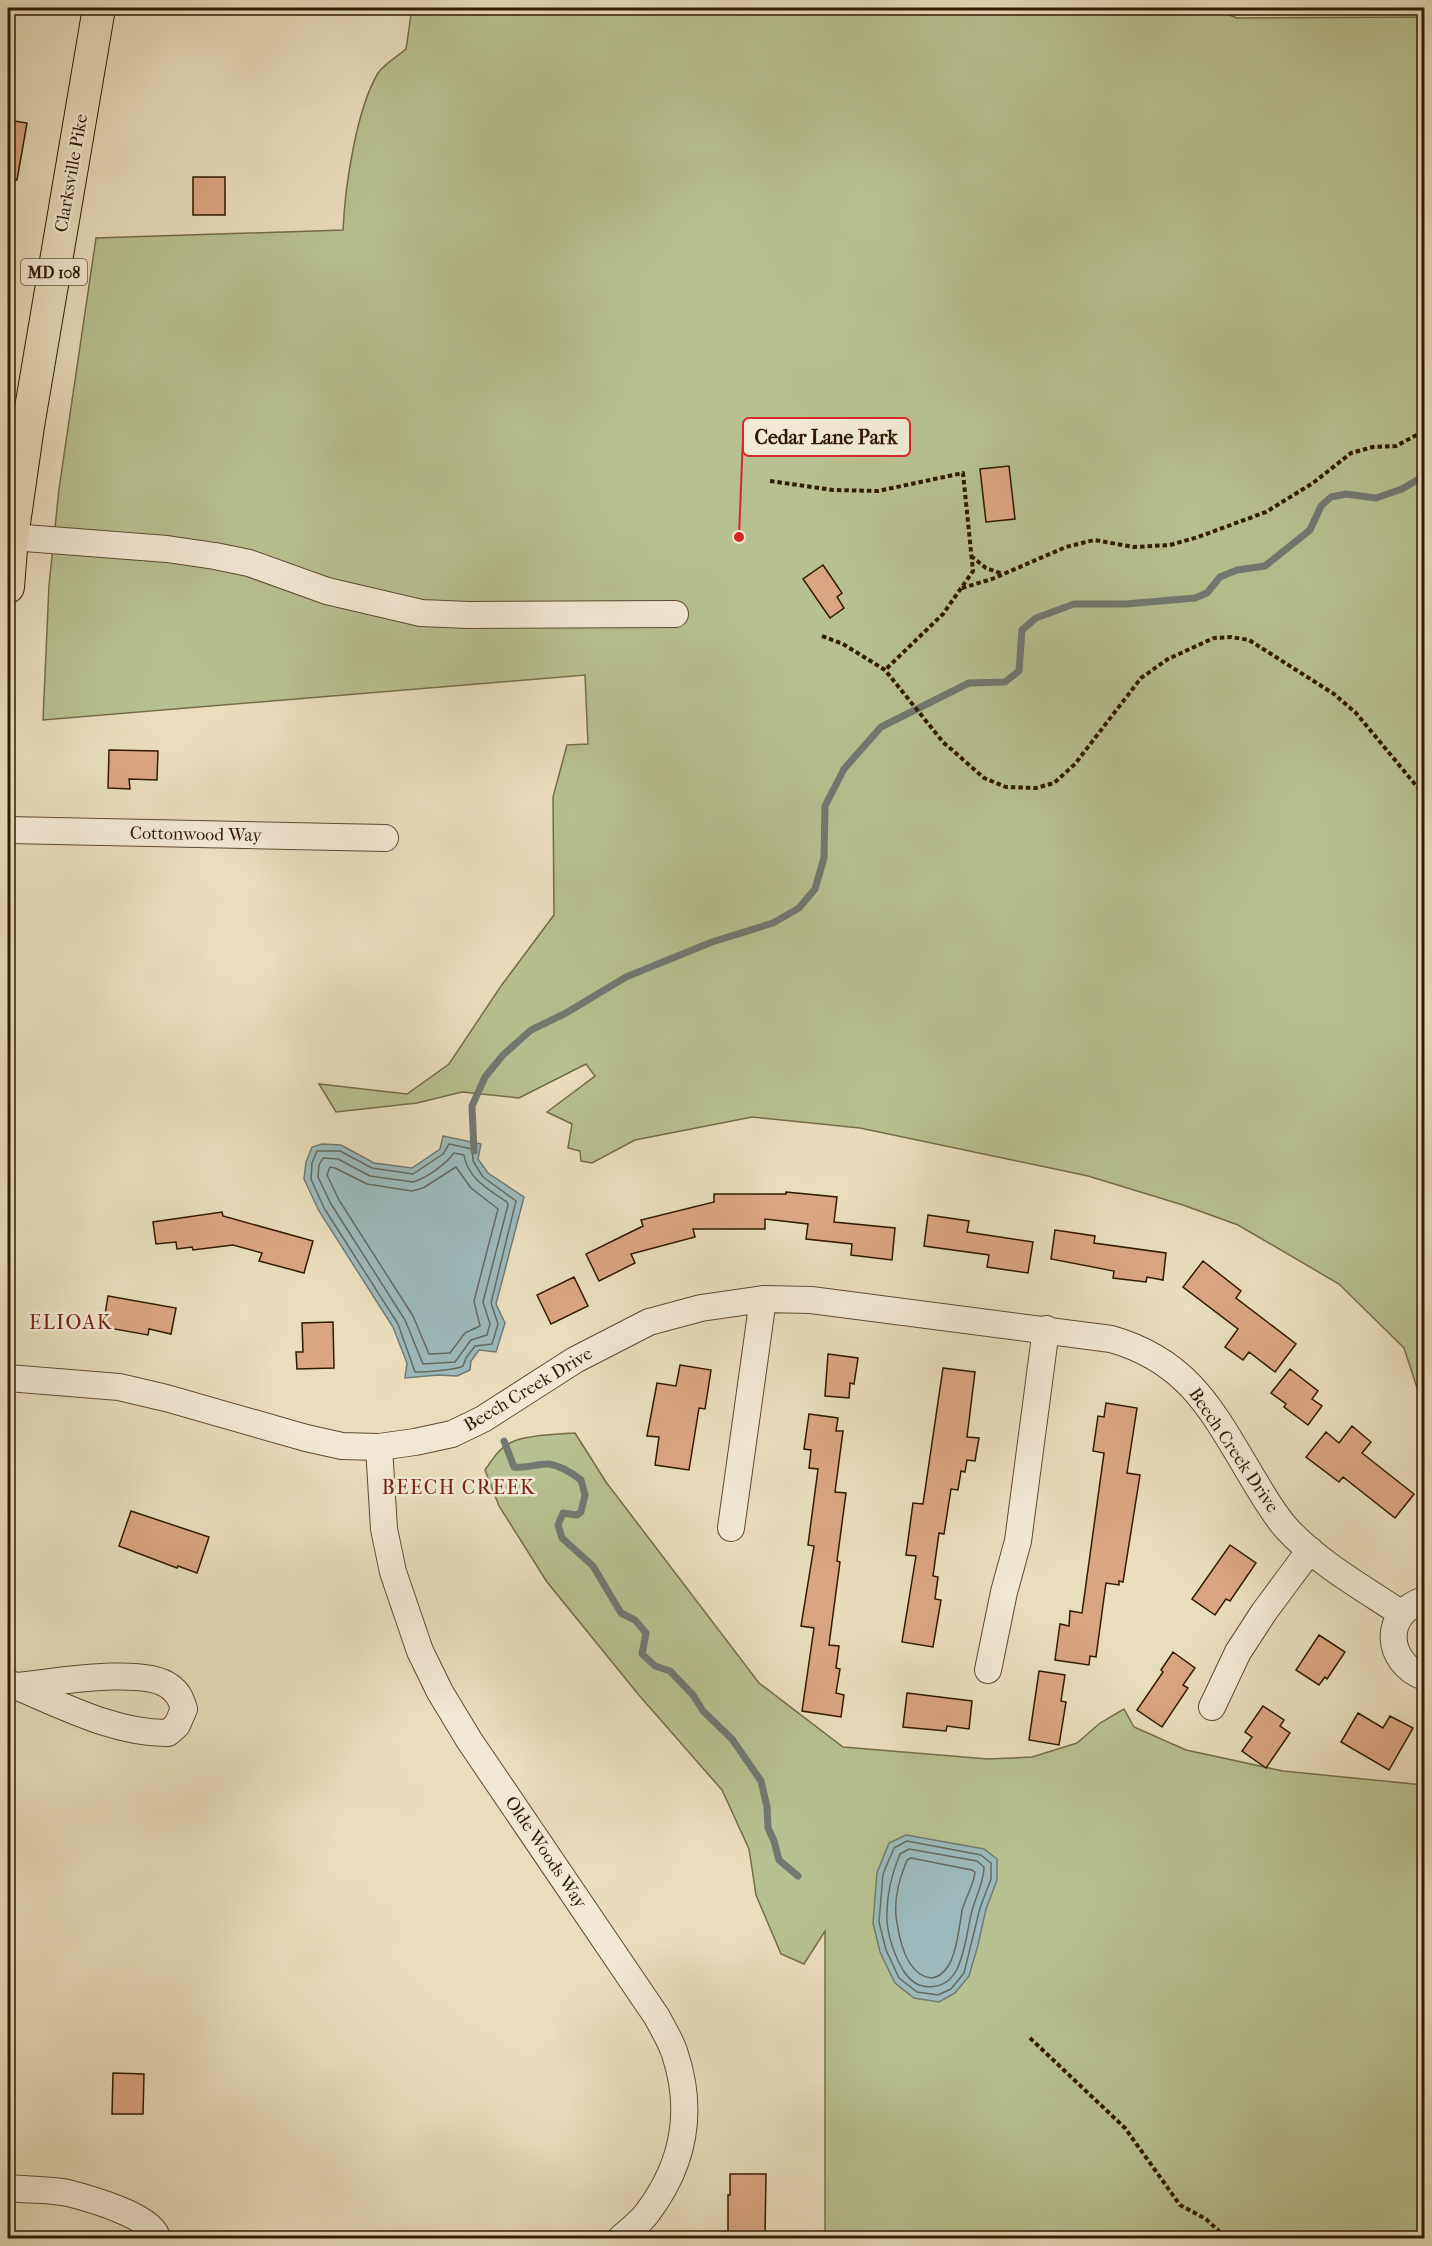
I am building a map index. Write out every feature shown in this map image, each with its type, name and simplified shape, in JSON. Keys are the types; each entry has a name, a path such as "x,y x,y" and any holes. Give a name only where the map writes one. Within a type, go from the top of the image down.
{"main road":[{"name":"Clarksville Pike","path":"8,587 12,537 28,426 99,8"}],"street":[{"path":"12,537 167,549 215,556 249,563 327,591 421,614 675,614"},
{"name":"Cottonwood Way","path":"8,830 385,838"},
{"path":"731,1528 763,1299"},
{"name":"Beech Creek Drive","path":"8,1378 118,1387 166,1398 306,1438 342,1446 379,1447 452,1434 483,1419 575,1360 649,1322 701,1308 763,1299 810,1300 1111,1339 1136,1346 1162,1360 1185,1378 1219,1422 1264,1497 1287,1529 1310,1550 1402,1614"},
{"path":"988,1670 1004,1592 1018,1541 1046,1329"},
{"name":"Olde Woods Way","path":"379,1447 384,1529 393,1572 420,1651 440,1692 469,1740 657,2017 675,2052 684,2083 686,2115 679,2152 665,2185 647,2214 621,2238"},
{"path":"1212,1707 1244,1642 1310,1550"},
{"path":"1425,1600 1411,1605 1402,1614 1395,1626 1393,1639 1396,1652 1407,1668 1425,1677"},
{"path":"116,1675 167,1684 179,1695 184,1709 177,1725 168,1733 149,1733 118,1726 12,1685 116,1675"},
{"path":"8,2188 68,2193 80,2197 136,2216 147,2223 157,2238"}],"path":[{"path":"962,588 1004,574 1066,547 1094,540 1134,547 1170,545 1198,537 1266,512 1313,483 1351,453 1373,447 1396,446 1425,431"},
{"path":"770,481 834,490 878,490 963,473 973,571 943,614 885,670"},
{"path":"971,556 986,568 1004,574"},
{"path":"822,636 843,644 885,670 943,742 984,778 1006,787 1036,788 1054,783 1075,764 1141,678 1168,659 1214,638 1231,637 1249,640 1334,694 1356,713 1425,795"},
{"path":"1030,2038 1125,2128 1180,2205 1206,2219 1226,2238"}],"green space":[{"path":"412,8 1211,8 1237,18 1424,17 1424,1409 1404,1348 1339,1284 1238,1225 1183,1205 1088,1176 860,1128 752,1117 635,1140 592,1163 581,1161 580,1151 568,1148 572,1124 547,1112 595,1076 586,1064 519,1098 462,1092 417,1103 336,1112 319,1084 407,1094 449,1064 501,986 554,915 553,797 567,745 588,744 585,675 43,720 49,585 59,489 96,238 343,230 349,171 364,107 378,73 406,49"},
{"path":"575,1433 606,1482 759,1683 843,1747 988,1759 1032,1757 1077,1743 1100,1723 1124,1709 1134,1727 1186,1750 1283,1771 1424,1785 1424,2238 825,2238 825,1931 804,1964 781,1954 756,1895 749,1849 722,1790 638,1694 547,1582 499,1506 485,1470 500,1450 512,1442 534,1436"}],"water":[{"path":"443,1136 481,1144 478,1159 488,1173 524,1197 496,1304 505,1323 496,1352 479,1350 471,1361 470,1370 457,1376 405,1378 407,1363 393,1327 319,1211 304,1179 306,1162 312,1147 322,1144 341,1145 374,1163 412,1168 440,1149"},
{"path":"906,1835 984,1849 997,1859 997,1880 986,1909 969,1976 955,1993 939,2002 914,1998 895,1983 880,1952 873,1923 877,1873 889,1843"}],"building":[{"path":"8,120 27,123 17,180 8,179"},
{"path":"193,177 225,177 225,215 193,215"},
{"path":"1009,466 1015,519 986,522 980,469"},
{"path":"823,565 842,593 837,597 844,608 830,618 803,579"},
{"path":"109,750 158,751 157,780 129,779 130,789 108,788"},
{"path":"786,1192 837,1197 834,1222 895,1228 892,1260 851,1255 852,1244 806,1239 808,1224 765,1219 765,1229 693,1229 695,1237 631,1254 635,1263 599,1281 586,1254 643,1226 641,1220 714,1202 714,1194 786,1194"},
{"path":"222,1212 223,1216 313,1241 304,1273 259,1261 262,1253 233,1245 193,1250 192,1247 177,1249 176,1242 156,1244 153,1222"},
{"path":"928,1215 969,1221 967,1232 1033,1242 1028,1273 987,1267 989,1255 924,1246"},
{"path":"1055,1230 1095,1236 1094,1243 1166,1253 1163,1280 1147,1277 1146,1282 1113,1278 1114,1271 1051,1259"},
{"path":"1203,1261 1241,1291 1236,1298 1296,1344 1275,1372 1249,1352 1243,1360 1225,1347 1238,1329 1183,1287"},
{"path":"574,1277 588,1306 551,1324 537,1295"},
{"path":"108,1296 176,1308 171,1334 149,1329 148,1335 103,1327"},
{"path":"333,1322 334,1368 297,1369 296,1352 303,1352 302,1323"},
{"path":"828,1354 858,1358 854,1384 850,1383 849,1398 825,1396"},
{"path":"680,1365 711,1370 705,1409 699,1408 689,1470 655,1465 659,1437 647,1436 657,1383 676,1386"},
{"path":"943,1368 975,1372 967,1437 979,1438 975,1461 967,1460 965,1472 961,1471 958,1490 951,1489 944,1534 939,1533 933,1576 938,1577 935,1599 941,1600 933,1647 902,1642 916,1556 906,1555 913,1503 923,1504"},
{"path":"1290,1369 1318,1391 1312,1399 1322,1406 1308,1425 1284,1407 1286,1404 1271,1393"},
{"path":"1106,1403 1137,1408 1127,1473 1140,1475 1123,1582 1119,1581 1119,1585 1106,1583 1096,1657 1090,1656 1089,1665 1055,1660 1060,1624 1069,1626 1070,1611 1082,1613 1104,1453 1093,1451 1098,1416 1104,1417"},
{"path":"809,1414 838,1418 836,1431 843,1431 835,1492 846,1493 829,1645 839,1646 836,1668 840,1669 836,1693 844,1695 841,1717 802,1711 814,1628 801,1626 814,1546 808,1545 818,1469 809,1468 811,1450 804,1449"},
{"path":"1352,1426 1371,1442 1362,1453 1414,1494 1395,1518 1343,1477 1339,1482 1306,1457 1326,1432 1339,1443"},
{"path":"131,1511 209,1537 197,1573 178,1566 177,1568 119,1546"},
{"path":"1230,1545 1256,1563 1230,1601 1226,1599 1215,1615 1192,1599"},
{"path":"1319,1635 1345,1652 1327,1679 1325,1677 1319,1685 1296,1670"},
{"path":"1173,1652 1195,1668 1183,1685 1188,1688 1162,1727 1137,1710 1163,1672 1161,1670"},
{"path":"1039,1671 1065,1675 1061,1701 1066,1702 1059,1745 1029,1740"},
{"path":"907,1693 972,1701 969,1729 947,1726 946,1731 903,1727"},
{"path":"1263,1706 1284,1720 1280,1726 1290,1733 1266,1768 1242,1751 1252,1737 1245,1732"},
{"path":"1358,1713 1383,1728 1390,1716 1413,1728 1389,1770 1341,1742"},
{"path":"113,2073 144,2074 143,2114 112,2114"},
{"path":"730,2174 766,2174 765,2238 728,2238"}],"waterway":[{"path":"474,1151 472,1106 485,1077 503,1055 531,1030 566,1013 626,977 712,942 773,923 799,908 815,889 824,858 825,806 844,769 881,727 969,683 1005,682 1019,671 1022,630 1036,618 1074,604 1126,604 1195,598 1207,593 1220,577 1237,570 1265,566 1310,530 1321,506 1331,497 1346,494 1376,498 1402,489 1424,476"},
{"path":"504,1441 514,1467 549,1464 562,1468 581,1480 585,1495 581,1512 577,1515 563,1513 558,1525 562,1538 593,1566 621,1613 635,1620 646,1633 642,1654 655,1666 670,1671 693,1695 703,1711 732,1739 761,1781 767,1807 768,1828 779,1860 798,1876"}],"place":[{"name":"Cedar Lane Park","path":"739,537"}],"district":[{"name":"ELIOAK","path":"71,1322"},
{"name":"BEECH CREEK","path":"459,1487"}]}
